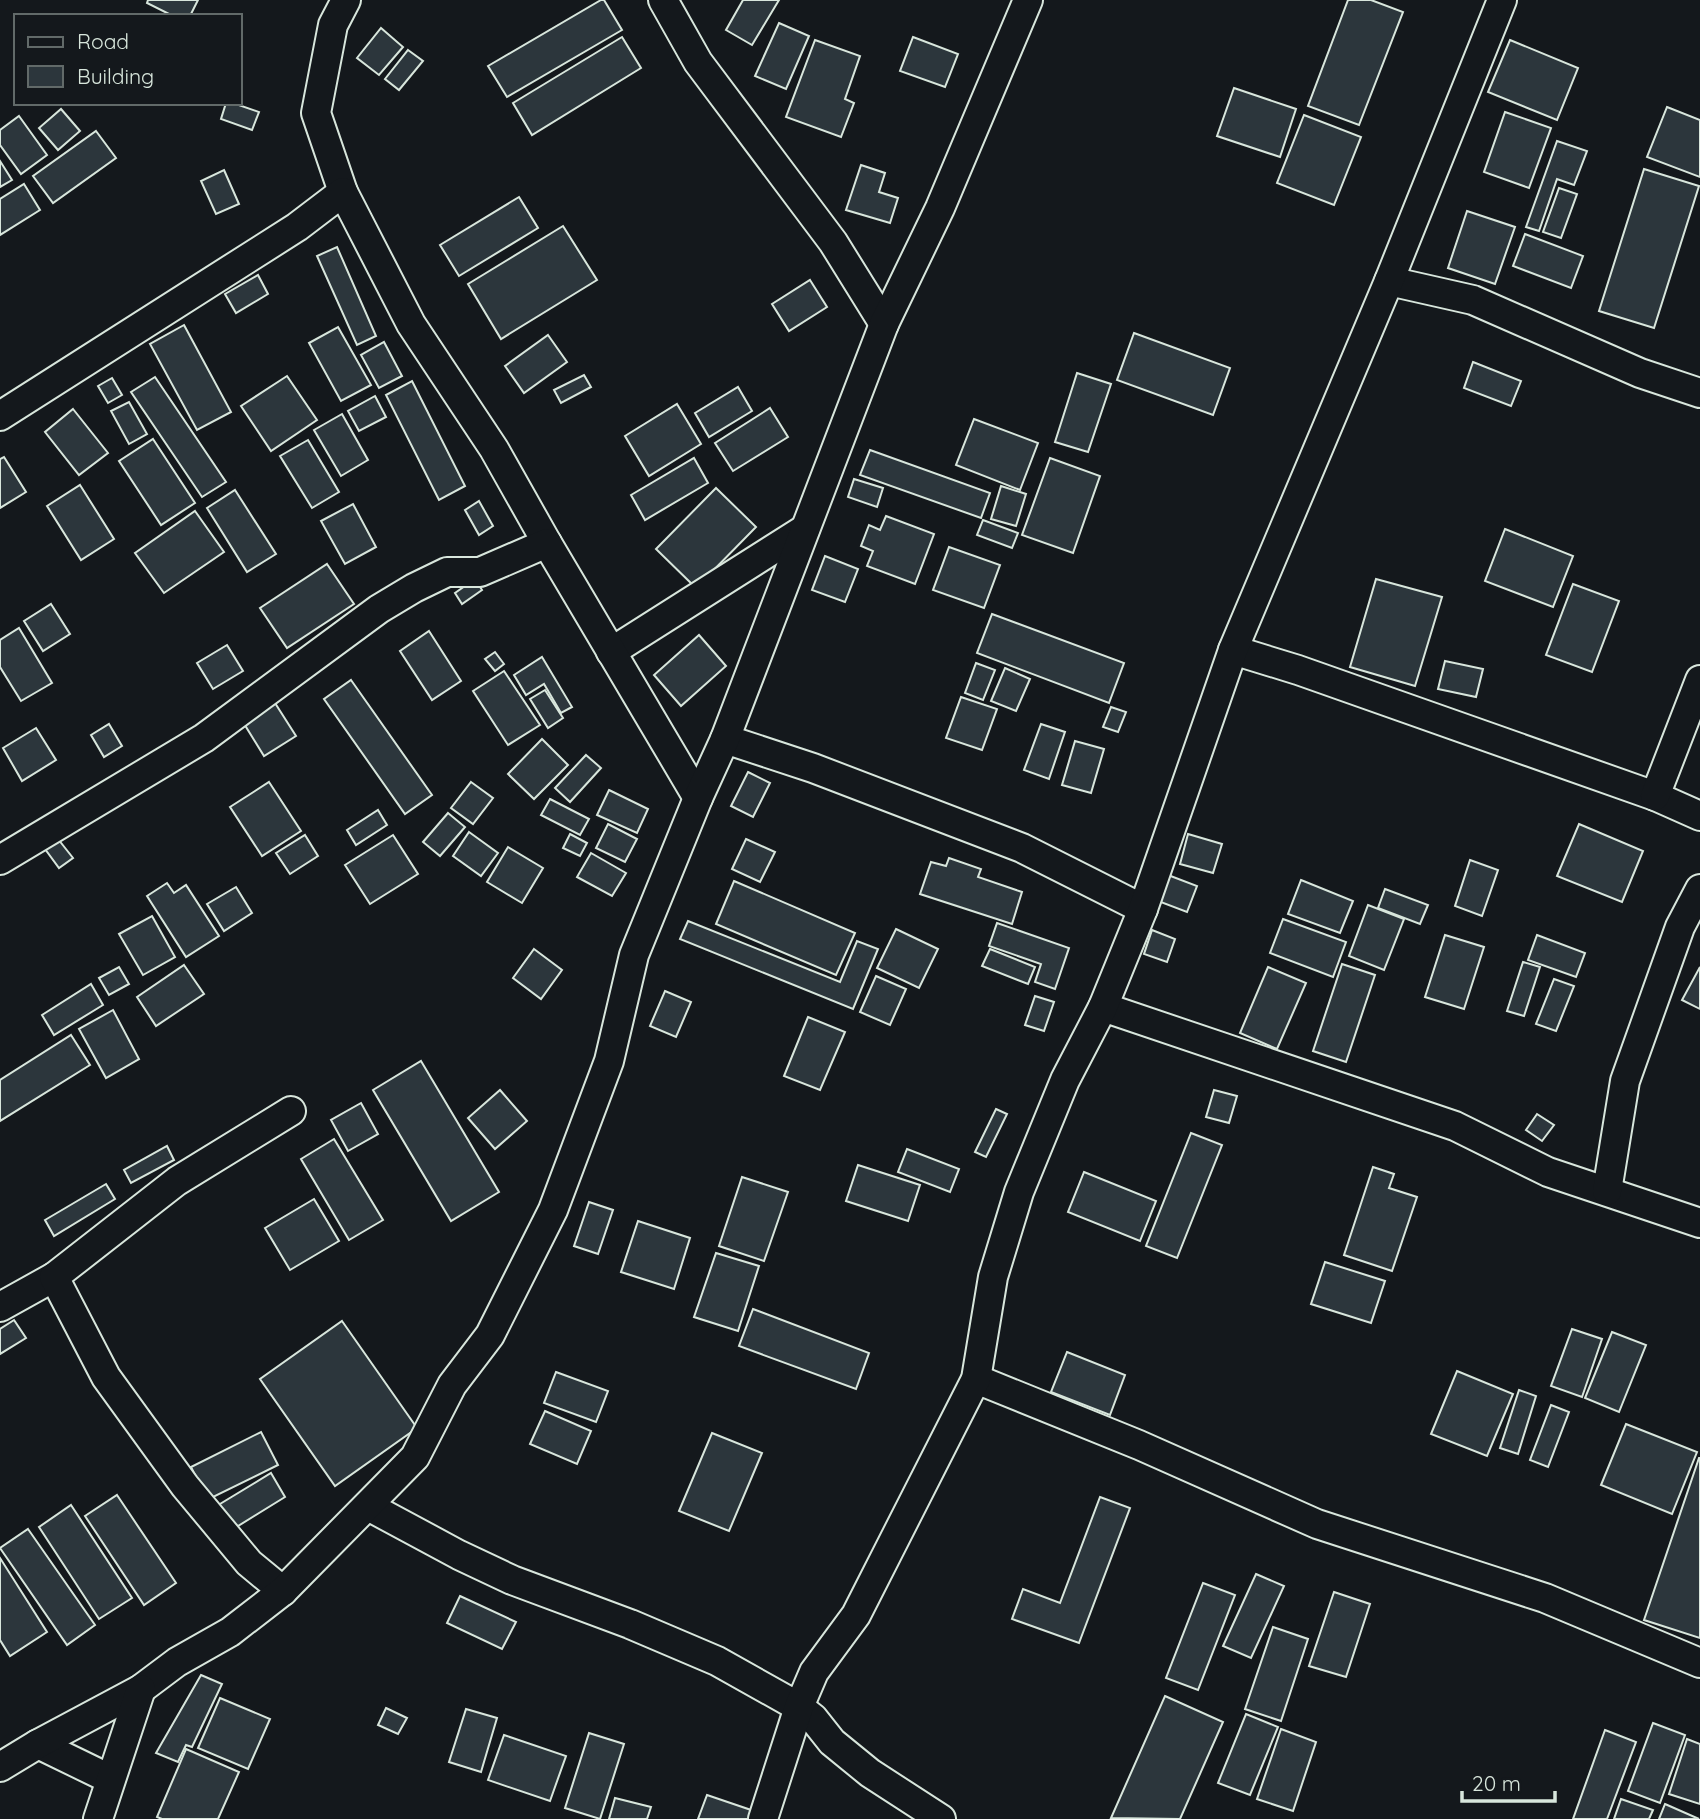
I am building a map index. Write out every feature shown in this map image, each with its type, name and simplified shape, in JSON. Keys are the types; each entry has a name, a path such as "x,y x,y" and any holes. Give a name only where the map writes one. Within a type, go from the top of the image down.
{"street":[{"path":"346,0 333,25 316,113 343,192 411,324 494,449 698,798"},
{"path":"663,0 698,62 833,242 884,324"},
{"path":"0,1767 141,1689 177,1661 230,1633 284,1591 415,1457 452,1385 489,1335 553,1210 610,1061 634,955 725,739 884,324 940,208 1028,0"},
{"path":"763,1819 799,1707 814,1672 856,1615 914,1496 976,1380 993,1276 1020,1192 1065,1080 1102,1007 1143,909 1233,650 1388,281 1502,0"},
{"path":"0,416 297,227 343,192"},
{"path":"1388,281 1473,300 1640,373 1700,393"},
{"path":"611,652 805,529"},
{"path":"0,860 204,738 379,609 414,588 447,572 481,572 547,542"},
{"path":"1233,650 1298,670 1655,796 1700,816"},
{"path":"1655,796 1700,680"},
{"path":"725,739 837,777 1022,848 1143,909"},
{"path":"1606,1191 1625,1081 1680,927 1700,889"},
{"path":"1102,1007 1455,1126 1548,1172 1700,1223"},
{"path":"0,1307 54,1277 177,1181 291,1111"},
{"path":"54,1277 106,1377 185,1486 249,1563 284,1591"},
{"path":"976,1380 1139,1445 1317,1524 1545,1598 1700,1663"},
{"path":"368,1506 512,1580 717,1661 799,1707 813,1718 832,1742 870,1773 941,1819"},
{"path":"98,1819 141,1689"},
{"path":"38,1744 110,1779"}],"building":[{"path":"148,0 198,0 191,14 169,14 147,3"},
{"path":"604,0 622,30 507,97 488,66"},
{"path":"743,0 779,0 752,45 726,30"},
{"path":"1348,0 1371,0 1403,12 1359,125 1308,106"},
{"path":"779,23 809,36 786,89 755,76"},
{"path":"381,28 403,47 379,75 357,58"},
{"path":"622,37 641,68 532,135 513,103"},
{"path":"913,37 958,54 945,87 900,71"},
{"path":"815,40 860,56 845,99 854,103 841,137 786,117"},
{"path":"1510,40 1578,68 1557,120 1488,92"},
{"path":"408,50 423,61 399,90 385,79"},
{"path":"1234,88 1296,109 1280,157 1217,136"},
{"path":"225,105 239,105 259,112 252,130 221,119"},
{"path":"1667,107 1700,120 1700,177 1647,157"},
{"path":"61,109 80,131 58,150 39,128"},
{"path":"1505,112 1551,128 1529,188 1484,172"},
{"path":"1304,115 1361,137 1334,205 1277,183"},
{"path":"19,116 47,155 21,174 0,145 0,130"},
{"path":"96,131 116,158 53,203 33,176"},
{"path":"1557,141 1587,151 1574,185 1557,179 1539,231 1526,227"},
{"path":"0,161 12,180 0,187"},
{"path":"861,165 885,173 879,192 898,198 890,223 846,210"},
{"path":"1644,169 1699,186 1654,328 1599,311"},
{"path":"224,170 239,204 216,214 201,181"},
{"path":"24,184 40,210 0,235 0,199"},
{"path":"1559,188 1577,194 1561,238 1543,232"},
{"path":"519,197 538,228 459,276 440,245"},
{"path":"1467,211 1515,227 1495,284 1448,268"},
{"path":"563,226 597,280 501,339 468,284"},
{"path":"1525,234 1583,256 1571,288 1513,266"},
{"path":"337,247 376,336 357,345 317,256"},
{"path":"258,275 268,294 236,313 225,294"},
{"path":"810,280 827,307 789,331 772,304"},
{"path":"184,325 231,412 197,430 150,344"},
{"path":"338,327 371,385 341,401 309,343"},
{"path":"1134,333 1230,368 1213,415 1117,380"},
{"path":"548,335 567,362 524,393 505,366"},
{"path":"384,342 402,376 379,388 361,355"},
{"path":"1473,362 1521,381 1511,406 1464,388"},
{"path":"1077,373 1111,384 1088,452 1055,442"},
{"path":"584,375 591,387 561,403 554,390"},
{"path":"287,376 317,420 271,451 241,406"},
{"path":"155,377 226,482 202,497 131,392"},
{"path":"112,378 122,395 108,403 98,386"},
{"path":"412,381 465,486 439,500 386,395"},
{"path":"738,387 752,411 709,437 695,413"},
{"path":"375,396 386,417 359,431 348,411"},
{"path":"129,402 147,434 129,444 111,411"},
{"path":"677,404 701,444 649,476 625,436"},
{"path":"770,408 788,437 733,471 715,443"},
{"path":"73,409 108,453 79,475 45,432"},
{"path":"342,414 368,460 341,476 314,430"},
{"path":"974,419 1038,443 1020,490 956,465"},
{"path":"153,439 195,503 161,525 119,461"},
{"path":"308,440 339,492 312,508 280,456"},
{"path":"870,450 990,493 981,518 860,475"},
{"path":"4,457 26,492 0,508 0,459"},
{"path":"694,458 708,483 645,520 631,495"},
{"path":"1050,458 1100,476 1073,553 1022,535"},
{"path":"854,479 883,488 877,507 848,497"},
{"path":"80,485 114,539 81,560 47,506"},
{"path":"1001,486 1026,494 1016,526 991,519"},
{"path":"716,488 756,527 696,588 656,549"},
{"path":"235,490 276,554 247,572 207,508"},
{"path":"479,501 493,526 479,535 465,510"},
{"path":"353,504 376,547 345,564 321,521"},
{"path":"195,511 224,552 164,593 135,553"},
{"path":"886,516 934,534 915,584 867,566 873,551 861,546 869,525 880,530"},
{"path":"983,520 1018,533 1012,548 977,535"},
{"path":"1505,529 1573,556 1553,607 1485,581"},
{"path":"949,547 1000,565 984,608 933,590"},
{"path":"825,556 858,569 845,602 812,590"},
{"path":"327,564 354,604 287,648 260,608"},
{"path":"475,579 482,590 462,604 455,593"},
{"path":"1376,579 1442,597 1415,686 1350,667"},
{"path":"1573,584 1619,601 1592,672 1546,655"},
{"path":"51,604 70,634 43,651 24,621"},
{"path":"992,614 1124,663 1109,703 977,653"},
{"path":"19,628 52,683 21,701 0,667 0,640"},
{"path":"429,631 461,681 432,700 400,651"},
{"path":"699,635 726,666 681,706 654,675"},
{"path":"227,645 243,671 213,689 197,663"},
{"path":"495,652 504,664 495,671 485,659"},
{"path":"542,657 572,707 561,713 544,684 526,695 514,675"},
{"path":"1445,661 1483,669 1476,697 1438,689"},
{"path":"976,663 995,670 983,700 965,693"},
{"path":"1005,668 1030,679 1016,711 991,701"},
{"path":"504,671 540,725 508,745 473,691"},
{"path":"351,680 432,795 405,814 324,699"},
{"path":"545,690 563,718 548,728 530,699"},
{"path":"961,697 997,709 982,750 946,738"},
{"path":"275,703 296,736 264,756 243,722"},
{"path":"1111,707 1126,712 1118,732 1103,727"},
{"path":"109,724 122,746 104,757 91,735"},
{"path":"1041,724 1065,732 1049,779 1024,770"},
{"path":"36,728 56,760 22,781 3,748"},
{"path":"542,739 568,765 534,799 508,774"},
{"path":"1075,741 1104,749 1091,793 1062,785"},
{"path":"586,755 601,768 570,802 555,788"},
{"path":"748,772 770,783 753,817 731,806"},
{"path":"269,782 301,831 262,856 230,807"},
{"path":"471,782 493,798 473,824 451,808"},
{"path":"609,790 648,809 637,833 597,815"},
{"path":"550,799 589,819 580,835 541,815"},
{"path":"378,810 387,825 356,845 347,830"},
{"path":"448,813 465,827 440,856 423,842"},
{"path":"608,824 637,839 625,862 596,848"},
{"path":"1579,824 1643,851 1622,902 1557,876"},
{"path":"469,832 498,853 481,876 453,856"},
{"path":"570,834 587,843 580,856 563,848"},
{"path":"1188,834 1222,844 1213,873 1180,864"},
{"path":"305,835 318,856 290,874 276,853"},
{"path":"393,835 418,874 370,904 345,865"},
{"path":"58,839 73,858 59,868 45,849"},
{"path":"746,839 775,852 760,882 732,869"},
{"path":"508,847 543,868 522,903 487,882"},
{"path":"591,853 626,873 612,896 577,877"},
{"path":"949,858 981,869 978,877 1022,892 1012,924 920,894 931,862 946,866"},
{"path":"1470,860 1498,870 1482,916 1455,906"},
{"path":"1168,875 1197,886 1187,912 1158,901"},
{"path":"1301,880 1353,901 1340,933 1288,914"},
{"path":"734,881 855,933 836,975 716,924"},
{"path":"167,883 174,893 186,885 219,936 186,957 147,896"},
{"path":"236,887 252,913 224,931 207,904"},
{"path":"1385,889 1428,905 1420,924 1378,908"},
{"path":"1368,905 1404,919 1384,970 1349,956"},
{"path":"152,916 175,957 143,975 119,934"},
{"path":"1283,919 1346,942 1333,977 1270,953"},
{"path":"688,921 840,982 857,941 878,949 853,1009 680,939"},
{"path":"997,923 1069,948 1055,989 1035,982 1041,964 989,946"},
{"path":"896,929 938,949 919,988 877,968"},
{"path":"1152,930 1175,939 1167,962 1144,954"},
{"path":"1445,935 1484,947 1464,1009 1425,997"},
{"path":"1537,935 1585,953 1576,977 1528,960"},
{"path":"534,949 562,970 541,999 513,978"},
{"path":"990,949 1035,967 1028,984 982,966"},
{"path":"1523,962 1540,967 1524,1016 1507,1011"},
{"path":"1342,964 1375,975 1346,1062 1313,1051"},
{"path":"184,965 204,994 156,1026 137,997"},
{"path":"119,967 129,984 109,995 99,978"},
{"path":"1268,967 1306,983 1277,1049 1240,1033"},
{"path":"1700,967 1700,1009 1682,1000"},
{"path":"876,976 906,989 890,1025 860,1012"},
{"path":"1554,979 1574,986 1556,1031 1536,1024"},
{"path":"91,984 103,1005 54,1035 42,1015"},
{"path":"665,991 691,1002 676,1037 650,1026"},
{"path":"1035,996 1054,1002 1044,1031 1025,1025"},
{"path":"113,1010 139,1059 106,1078 79,1029"},
{"path":"808,1017 845,1032 820,1090 784,1076"},
{"path":"71,1035 90,1065 0,1121 0,1080"},
{"path":"421,1061 499,1192 451,1221 373,1090"},
{"path":"500,1090 527,1121 495,1149 468,1118"},
{"path":"1214,1090 1237,1096 1229,1123 1206,1117"},
{"path":"361,1103 378,1134 348,1151 331,1120"},
{"path":"996,1109 1007,1114 986,1157 975,1152"},
{"path":"1537,1114 1554,1125 1542,1141 1526,1130"},
{"path":"1191,1133 1222,1145 1177,1258 1146,1246"},
{"path":"334,1139 383,1220 349,1240 301,1159"},
{"path":"167,1146 174,1160 131,1183 124,1170"},
{"path":"907,1149 959,1169 950,1192 898,1172"},
{"path":"858,1165 920,1185 908,1221 846,1201"},
{"path":"1373,1167 1394,1174 1389,1188 1417,1197 1392,1271 1344,1255"},
{"path":"1084,1172 1156,1201 1140,1241 1068,1212"},
{"path":"742,1177 788,1192 764,1261 719,1246"},
{"path":"106,1184 115,1199 54,1236 45,1220"},
{"path":"314,1199 339,1241 290,1270 265,1228"},
{"path":"589,1202 613,1210 598,1254 574,1246"},
{"path":"638,1221 690,1238 674,1289 621,1272"},
{"path":"716,1253 759,1266 738,1331 694,1317"},
{"path":"1325,1262 1385,1281 1371,1323 1311,1304"},
{"path":"753,1309 869,1353 856,1389 739,1346"},
{"path":"14,1320 26,1338 0,1354 0,1329"},
{"path":"342,1321 417,1428 335,1486 260,1379"},
{"path":"1572,1329 1602,1339 1582,1397 1551,1386"},
{"path":"1612,1332 1646,1345 1619,1412 1585,1398"},
{"path":"1067,1352 1125,1375 1110,1415 1051,1392"},
{"path":"1457,1371 1513,1394 1487,1456 1431,1434"},
{"path":"556,1372 608,1391 596,1422 544,1403"},
{"path":"1519,1390 1536,1396 1518,1454 1500,1448"},
{"path":"1551,1405 1569,1412 1548,1467 1530,1460"},
{"path":"545,1411 591,1431 577,1464 530,1444"},
{"path":"1626,1424 1697,1452 1672,1514 1601,1485"},
{"path":"261,1432 278,1465 207,1500 191,1467"},
{"path":"712,1433 762,1453 729,1531 679,1511"},
{"path":"1700,1458 1700,1638 1644,1620"},
{"path":"271,1473 285,1497 230,1531 215,1507"},
{"path":"117,1495 176,1583 144,1605 85,1516"},
{"path":"1100,1497 1130,1508 1079,1643 1012,1619 1023,1589 1060,1603"},
{"path":"71,1505 132,1598 99,1619 39,1527"},
{"path":"28,1529 95,1625 67,1645 0,1548"},
{"path":"0,1558 47,1632 10,1656 0,1640"},
{"path":"1256,1574 1284,1586 1251,1658 1223,1646"},
{"path":"1203,1583 1235,1595 1198,1690 1166,1678"},
{"path":"1334,1592 1370,1604 1346,1677 1309,1666"},
{"path":"460,1596 516,1622 502,1649 447,1623"},
{"path":"1273,1627 1308,1639 1281,1721 1245,1709"},
{"path":"201,1675 222,1684 192,1747 186,1745 178,1762 156,1753"},
{"path":"1165,1696 1223,1722 1180,1819 1111,1818"},
{"path":"220,1698 270,1719 248,1769 198,1748"},
{"path":"386,1708 407,1718 398,1734 378,1725"},
{"path":"466,1709 497,1718 481,1772 449,1762"},
{"path":"1246,1714 1278,1727 1250,1795 1218,1783"},
{"path":"1653,1723 1685,1735 1660,1803 1628,1791"},
{"path":"1281,1729 1316,1742 1293,1811 1257,1799"},
{"path":"1605,1730 1636,1742 1607,1819 1573,1819"},
{"path":"589,1733 624,1744 600,1819 565,1808"},
{"path":"504,1735 566,1756 550,1801 488,1780"},
{"path":"1687,1739 1700,1744 1700,1804 1669,1794"},
{"path":"186,1749 239,1772 218,1819 157,1817"},
{"path":"707,1795 754,1811 752,1819 698,1819"},
{"path":"615,1798 651,1807 647,1819 609,1819"},
{"path":"1621,1799 1653,1810 1649,1819 1614,1819"},
{"path":"1665,1804 1699,1819 1659,1819"}]}
